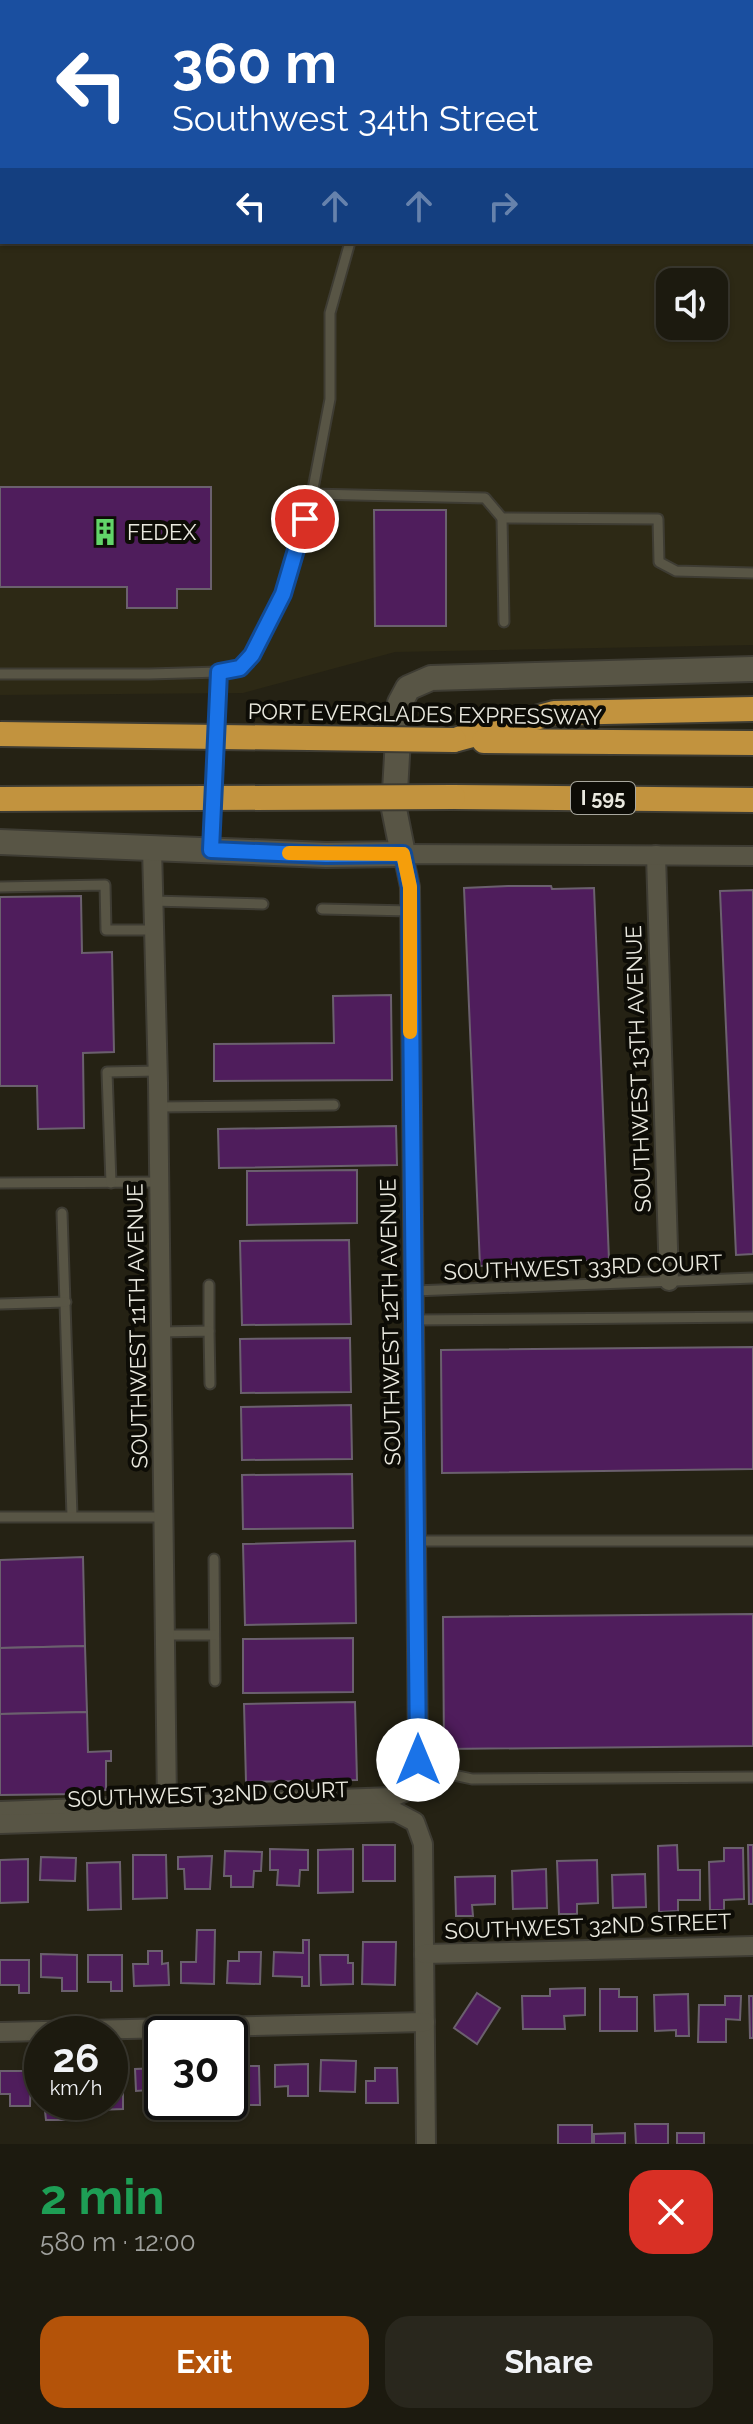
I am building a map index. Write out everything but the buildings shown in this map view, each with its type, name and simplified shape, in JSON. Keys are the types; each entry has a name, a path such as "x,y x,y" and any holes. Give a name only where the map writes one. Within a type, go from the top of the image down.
{"highway":[{"path":"454,740 554,713 753,709"},
{"name":"PORT EVERGLADES EXPRESSWAY","path":"0,734 753,743"},
{"name":"I 595","path":"0,799 453,797 753,800"}],"street":[{"path":"403,854 394,809 400,703 408,688 415,683 431,678 753,669"},
{"path":"0,842 326,855 753,856"},
{"name":"SOUTHWEST 11TH AVENUE","path":"152,848 158,1071 167,1805"},
{"name":"SOUTHWEST 12TH AVENUE","path":"403,854 410,887 414,1291 418,1760 411,1789"},
{"name":"SOUTHWEST 13TH AVENUE","path":"656,855 669,1281"},
{"name":"SOUTHWEST 32ND COURT","path":"0,1811 393,1797 411,1789"},
{"name":"SOUTHWEST 32ND COURT","path":"0,1824 396,1812 415,1822 423,1844 424,1954"},
{"name":"SOUTHWEST 32ND STREET","path":"424,1954 753,1946"},
{"path":"424,1954 426,2144"},
{"path":"0,2032 425,2022"}],"lane":[{"path":"0,674 219,672 240,668 252,655 283,594 312,494 330,399 330,313 349,244"},
{"path":"312,494 485,498 502,518 504,622"},
{"path":"502,518 658,519 659,562 676,571 753,573"},
{"path":"211,850 219,672"},
{"path":"0,887 105,885 106,930 154,930"},
{"path":"153,901 263,904"},
{"path":"322,909 410,911"},
{"path":"111,1183 107,1072 158,1071"},
{"path":"158,1107 334,1105"},
{"path":"0,1183 159,1182"},
{"path":"62,1213 72,1516"},
{"name":"SOUTHWEST 33RD COURT","path":"414,1291 753,1278"},
{"path":"209,1285 210,1384"},
{"path":"0,1304 66,1302"},
{"path":"414,1320 753,1317"},
{"path":"161,1332 209,1331"},
{"path":"0,1517 163,1517"},
{"path":"416,1541 753,1541"},
{"path":"214,1559 215,1681"},
{"path":"164,1635 214,1635"},
{"path":"418,1760 430,1770 472,1779 753,1777"}],"shaded area":[{"path":"0,244 753,244 753,645 395,652 243,693 0,695"}],"slow traffic":[{"path":"289,853 403,854 410,887 410,1032"}],"place":[{"name":"FEDEX","path":"105,532"}],"route":[{"path":"305,519 283,594 252,655 240,668 219,672 211,850 326,855 403,854 410,887 418,1760"}]}
